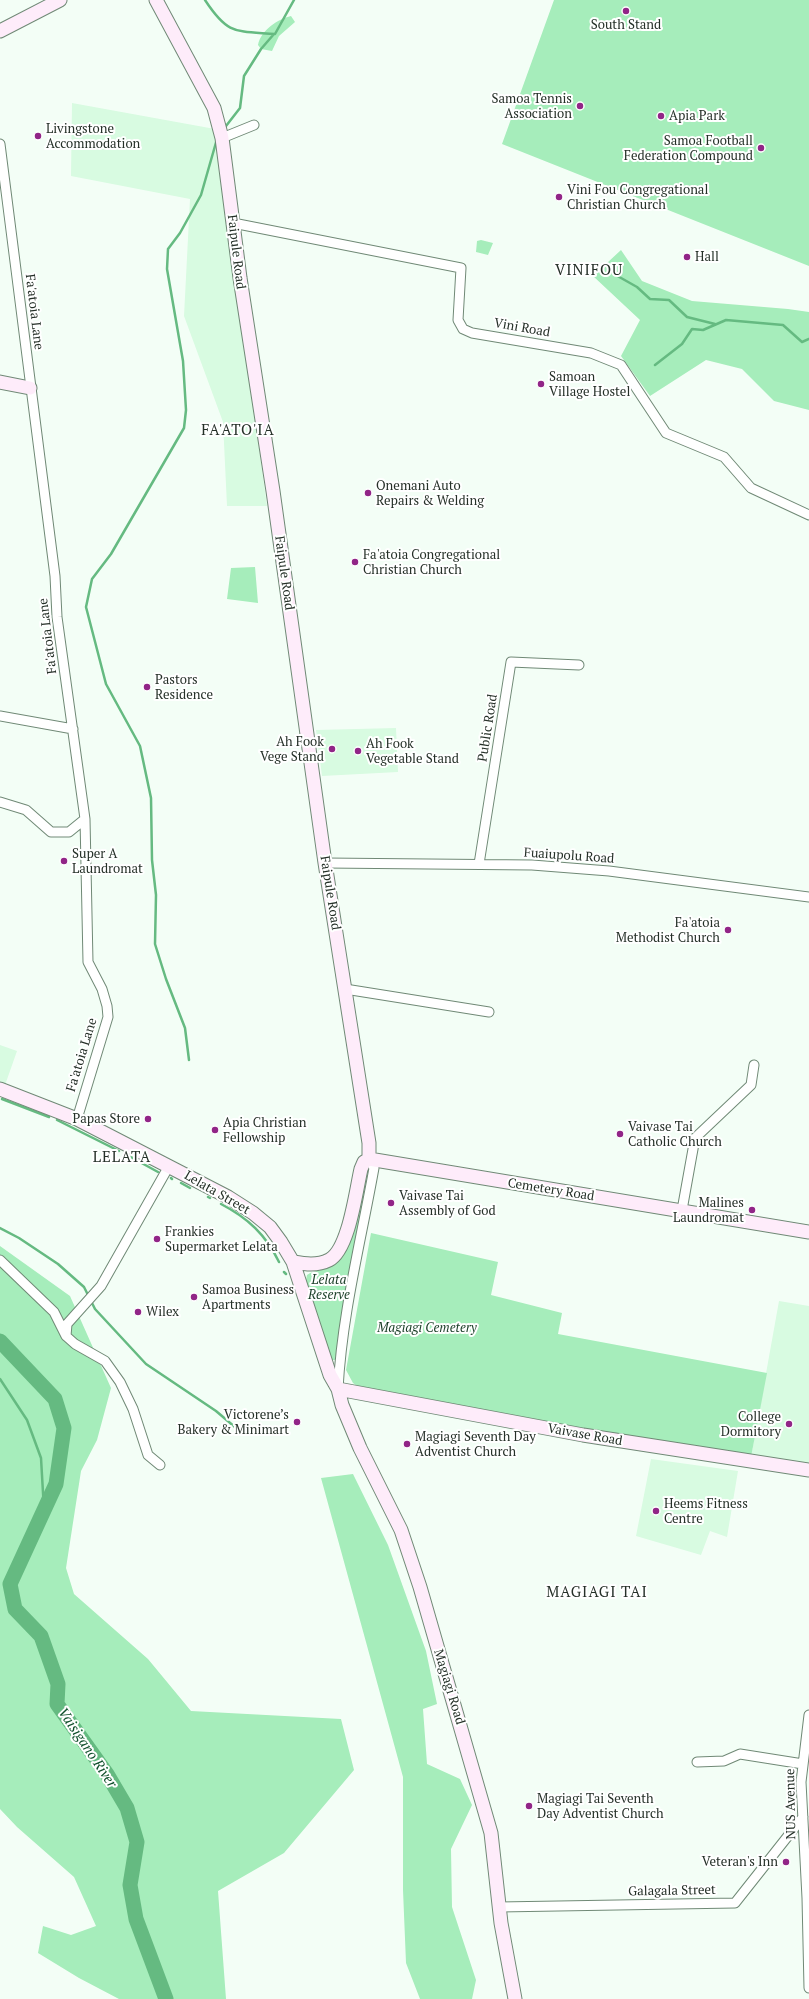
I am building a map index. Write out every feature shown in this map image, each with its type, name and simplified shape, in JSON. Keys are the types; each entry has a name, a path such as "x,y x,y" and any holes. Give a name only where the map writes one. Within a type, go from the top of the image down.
{"street":[{"path":"0,31 60,0"},
{"name":"Faipule Road","path":"156,0 214,108 222,138 250,351 281,547 325,863 369,1143 369,1159"},
{"path":"222,138 254,125"},
{"name":"Fa'atoia Lane","path":"0,144 55,576 57,617 85,819 88,962 102,988 107,1006 108,1017 76,1118"},
{"name":"Vini Road","path":"232,223 461,268 458,320 463,329 472,333 591,353 621,365 666,433 724,458 751,488 809,515"},
{"path":"0,382 30,388"},
{"name":"Public Road","path":"479,864 511,662 579,666"},
{"path":"0,716 73,729"},
{"path":"0,802 26,810 51,832 69,832 85,819"},
{"name":"Fuaiupolu Road","path":"325,863 532,865 609,871 809,897"},
{"path":"345,989 489,1012"},
{"path":"682,1210 695,1138 751,1085 754,1065"},
{"name":"Lelata Street","path":"0,1089 76,1118 170,1166 253,1213 270,1227 293,1262 330,1374 338,1389"},
{"path":"293,1262 311,1264 320,1263 330,1260 337,1253 352,1214 361,1169 364,1162 369,1159 374,1168 348,1304 338,1389"},
{"name":"Cemetery Road","path":"369,1159 809,1232"},
{"path":"66,1336 67,1324 87,1304 101,1286 170,1166"},
{"path":"0,1260 54,1312 66,1336 75,1344 105,1361 120,1382 133,1408 148,1455 160,1465"},
{"name":"Vaivase Road","path":"338,1389 583,1435 809,1470"},
{"name":"Magiagi Road","path":"338,1389 344,1411 360,1448 401,1530 420,1587 491,1832 499,1907 515,1999"},
{"name":"NUS Avenue","path":"809,1715 801,1782 809,1988"},
{"path":"697,1762 724,1761 740,1754 803,1764"},
{"name":"Galagala Street","path":"499,1907 735,1903 803,1818"}],"shaded area":[{"path":"72,103 215,129 267,506 227,506 223,422 184,316 190,199 71,176"},
{"name":"Ah Fook Vegetable Stand","path":"396,728 398,772 322,776 316,730"},
{"path":"0,1045 17,1051 4,1088 0,1086"},
{"path":"779,1301 809,1306 809,1465 751,1457"},
{"path":"651,1459 738,1471 727,1537 710,1531 701,1555 636,1536"}],"green space":[{"name":"Apia Park","path":"554,0 809,0 809,266 502,144"},
{"path":"291,16 295,22 279,36 272,51 261,49 258,45 266,30 286,17"},
{"path":"481,240 493,243 488,255 476,252 477,241"},
{"path":"621,250 642,281 692,301 809,312 809,410 774,401 742,369 706,360 650,396 621,356 640,320 593,276"},
{"path":"255,567 258,603 227,599 231,568"},
{"name":"Lelata Reserve","path":"366,1171 368,1171 335,1360 332,1360 306,1280 307,1275 310,1273 328,1268 335,1264 348,1246 353,1234 360,1207"},
{"name":"Magiagi Cemetery","path":"371,1233 498,1262 491,1295 562,1313 558,1334 767,1373 751,1457 364,1391 353,1383 346,1370"},
{"path":"0,1246 70,1296 111,1388 97,1440 81,1471 66,1568 74,1594 148,1659 191,1711 341,1719 354,1770 284,1853 218,1891 226,1999 119,1999 79,1978 38,1953 43,1926 71,1935 96,1926 74,1877 17,1827 0,1809"},
{"path":"353,1474 388,1545 426,1651 437,1704 423,1709 427,1764 460,1779 472,1805 451,1849 452,1907 476,1980 472,1999 420,1999 406,1963 403,1890 403,1777 321,1478"}],"waterway":[{"path":"205,0 220,20 234,29 275,34 294,0"},
{"path":"226,126 240,108 244,76 261,49 274,34"},
{"path":"189,1060 185,1028 166,979 155,944 156,895 152,860 151,798 140,746 106,684 86,607 92,579 111,554 184,428 186,410 183,361 167,269 168,249 180,233 201,195 217,139"},
{"path":"614,274 637,287 650,299 669,300 687,317 715,324"},
{"path":"655,365 682,344 692,329 703,330 726,320 783,325 802,342 809,339"},
{"path":"2,1099 49,1117"},
{"path":"57,1120 119,1151"},
{"path":"127,1155 158,1172"},
{"path":"181,1183 190,1188"},
{"path":"221,1204 248,1221 262,1235 279,1262"},
{"path":"0,1228 19,1238 58,1264 84,1287 95,1309 146,1364 216,1411 236,1428"},
{"name":"Vaisigano River","path":"0,1341 55,1399 64,1428 56,1484 10,1584 15,1609 41,1636 58,1684 57,1704 107,1774 127,1808 137,1842 130,1885 136,1919 166,1999"},
{"path":"0,1379 27,1420 41,1458 44,1510"}],"place":[{"name":"South Stand","path":"626,11"},
{"name":"Samoa Tennis Association","path":"580,106"},
{"name":"Apia Park","path":"661,116"},
{"name":"Livingstone Accommodation","path":"38,136"},
{"name":"Samoa Football Federation Compound","path":"761,148"},
{"name":"Vini Fou Congregational Christian Church","path":"559,197"},
{"name":"Hall","path":"687,257"},
{"name":"Samoan Village Hostel","path":"541,384"},
{"name":"Onemani Auto Repairs & Welding","path":"368,493"},
{"name":"Fa'atoia Congregational Christian Church","path":"355,562"},
{"name":"Pastors Residence","path":"147,687"},
{"name":"Ah Fook Vege Stand","path":"332,749"},
{"name":"Ah Fook Vegetable Stand","path":"358,751"},
{"name":"Super A Laundromat","path":"64,861"},
{"name":"Fa'atoia Methodist Church","path":"728,930"},
{"name":"Papas Store","path":"148,1119"},
{"name":"Apia Christian Fellowship","path":"215,1130"},
{"name":"Vaivase Tai Catholic Church","path":"620,1134"},
{"name":"Vaivase Tai Assembly of God","path":"391,1203"},
{"name":"Malines Laundromat","path":"752,1210"},
{"name":"Frankies Supermarket Lelata","path":"157,1239"},
{"name":"Samoa Business Apartments","path":"194,1297"},
{"name":"Wilex","path":"138,1312"},
{"name":"Victorene’s Bakery & Minimart","path":"297,1422"},
{"name":"College Dormitory","path":"789,1424"},
{"name":"Magiagi Seventh Day Adventist Church","path":"407,1444"},
{"name":"Heems Fitness Centre","path":"656,1511"},
{"name":"Magiagi Tai Seventh Day Adventist Church","path":"529,1806"},
{"name":"Veteran's Inn","path":"786,1862"}],"district":[{"name":"VINIFOU","path":"589,271"},
{"name":"FA'ATO'IA","path":"238,431"},
{"name":"LELATA","path":"122,1158"},
{"name":"MAGIAGI TAI","path":"597,1593"}]}
